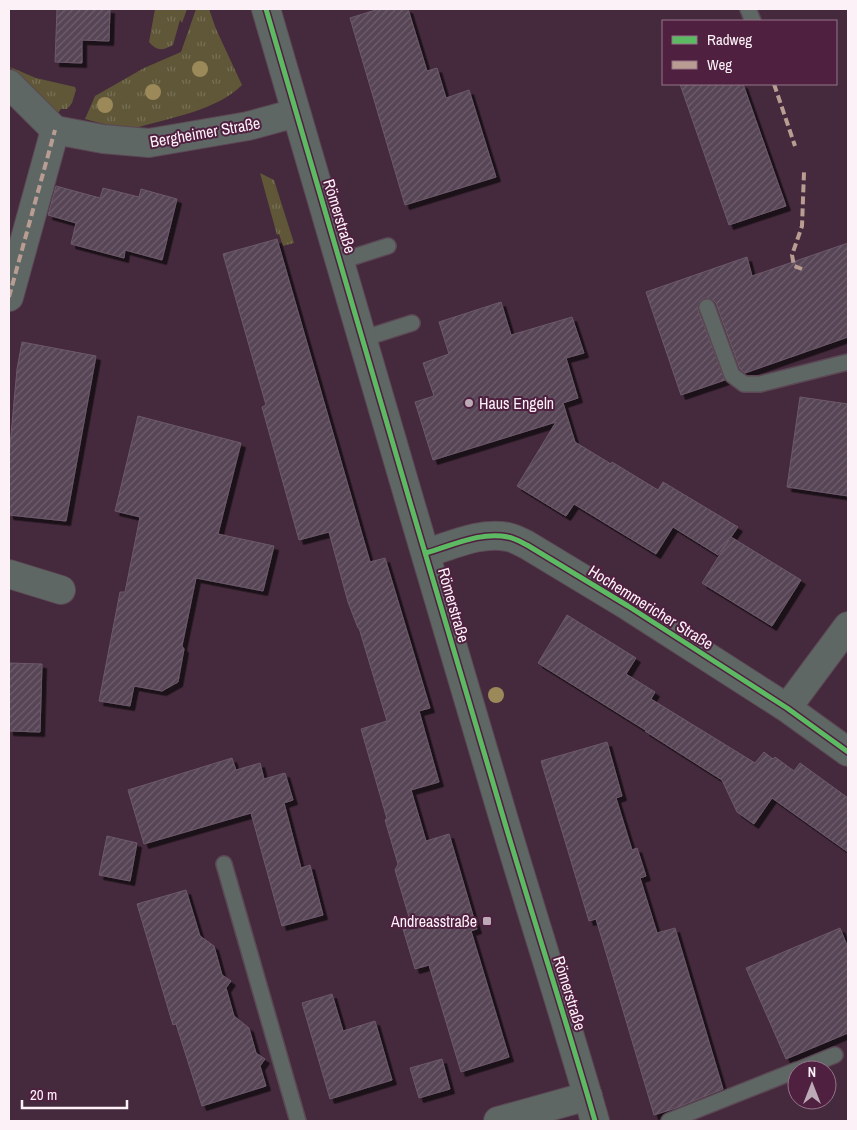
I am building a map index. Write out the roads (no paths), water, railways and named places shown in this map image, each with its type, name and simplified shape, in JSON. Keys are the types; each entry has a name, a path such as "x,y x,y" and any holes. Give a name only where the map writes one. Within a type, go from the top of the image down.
{"street":[{"name":"Römerstraße","path":"266,9 505,823 595,1121"},
{"path":"9,84 55,130 9,297"},
{"name":"Bergheimer Straße","path":"55,130 103,139 149,143 248,126 296,113"},
{"name":"Hochemmericher Straße","path":"426,553 475,538 488,536 508,537 526,544 628,606 787,708 848,752"},
{"path":"9,574 61,590"},
{"path":"787,708 848,626"},
{"path":"498,1121 588,1096"}],"lane":[{"path":"340,261 388,246"},
{"path":"707,307 732,375 744,384 760,384 848,362"},
{"path":"362,339 412,323"},
{"path":"224,864 298,1121"},
{"path":"823,1060 835,1055"},
{"path":"669,1121 787,1074"}],"place":[{"name":"Haus Engeln","path":"469,403"},
{"name":"Andreasstraße","path":"487,921"}]}
